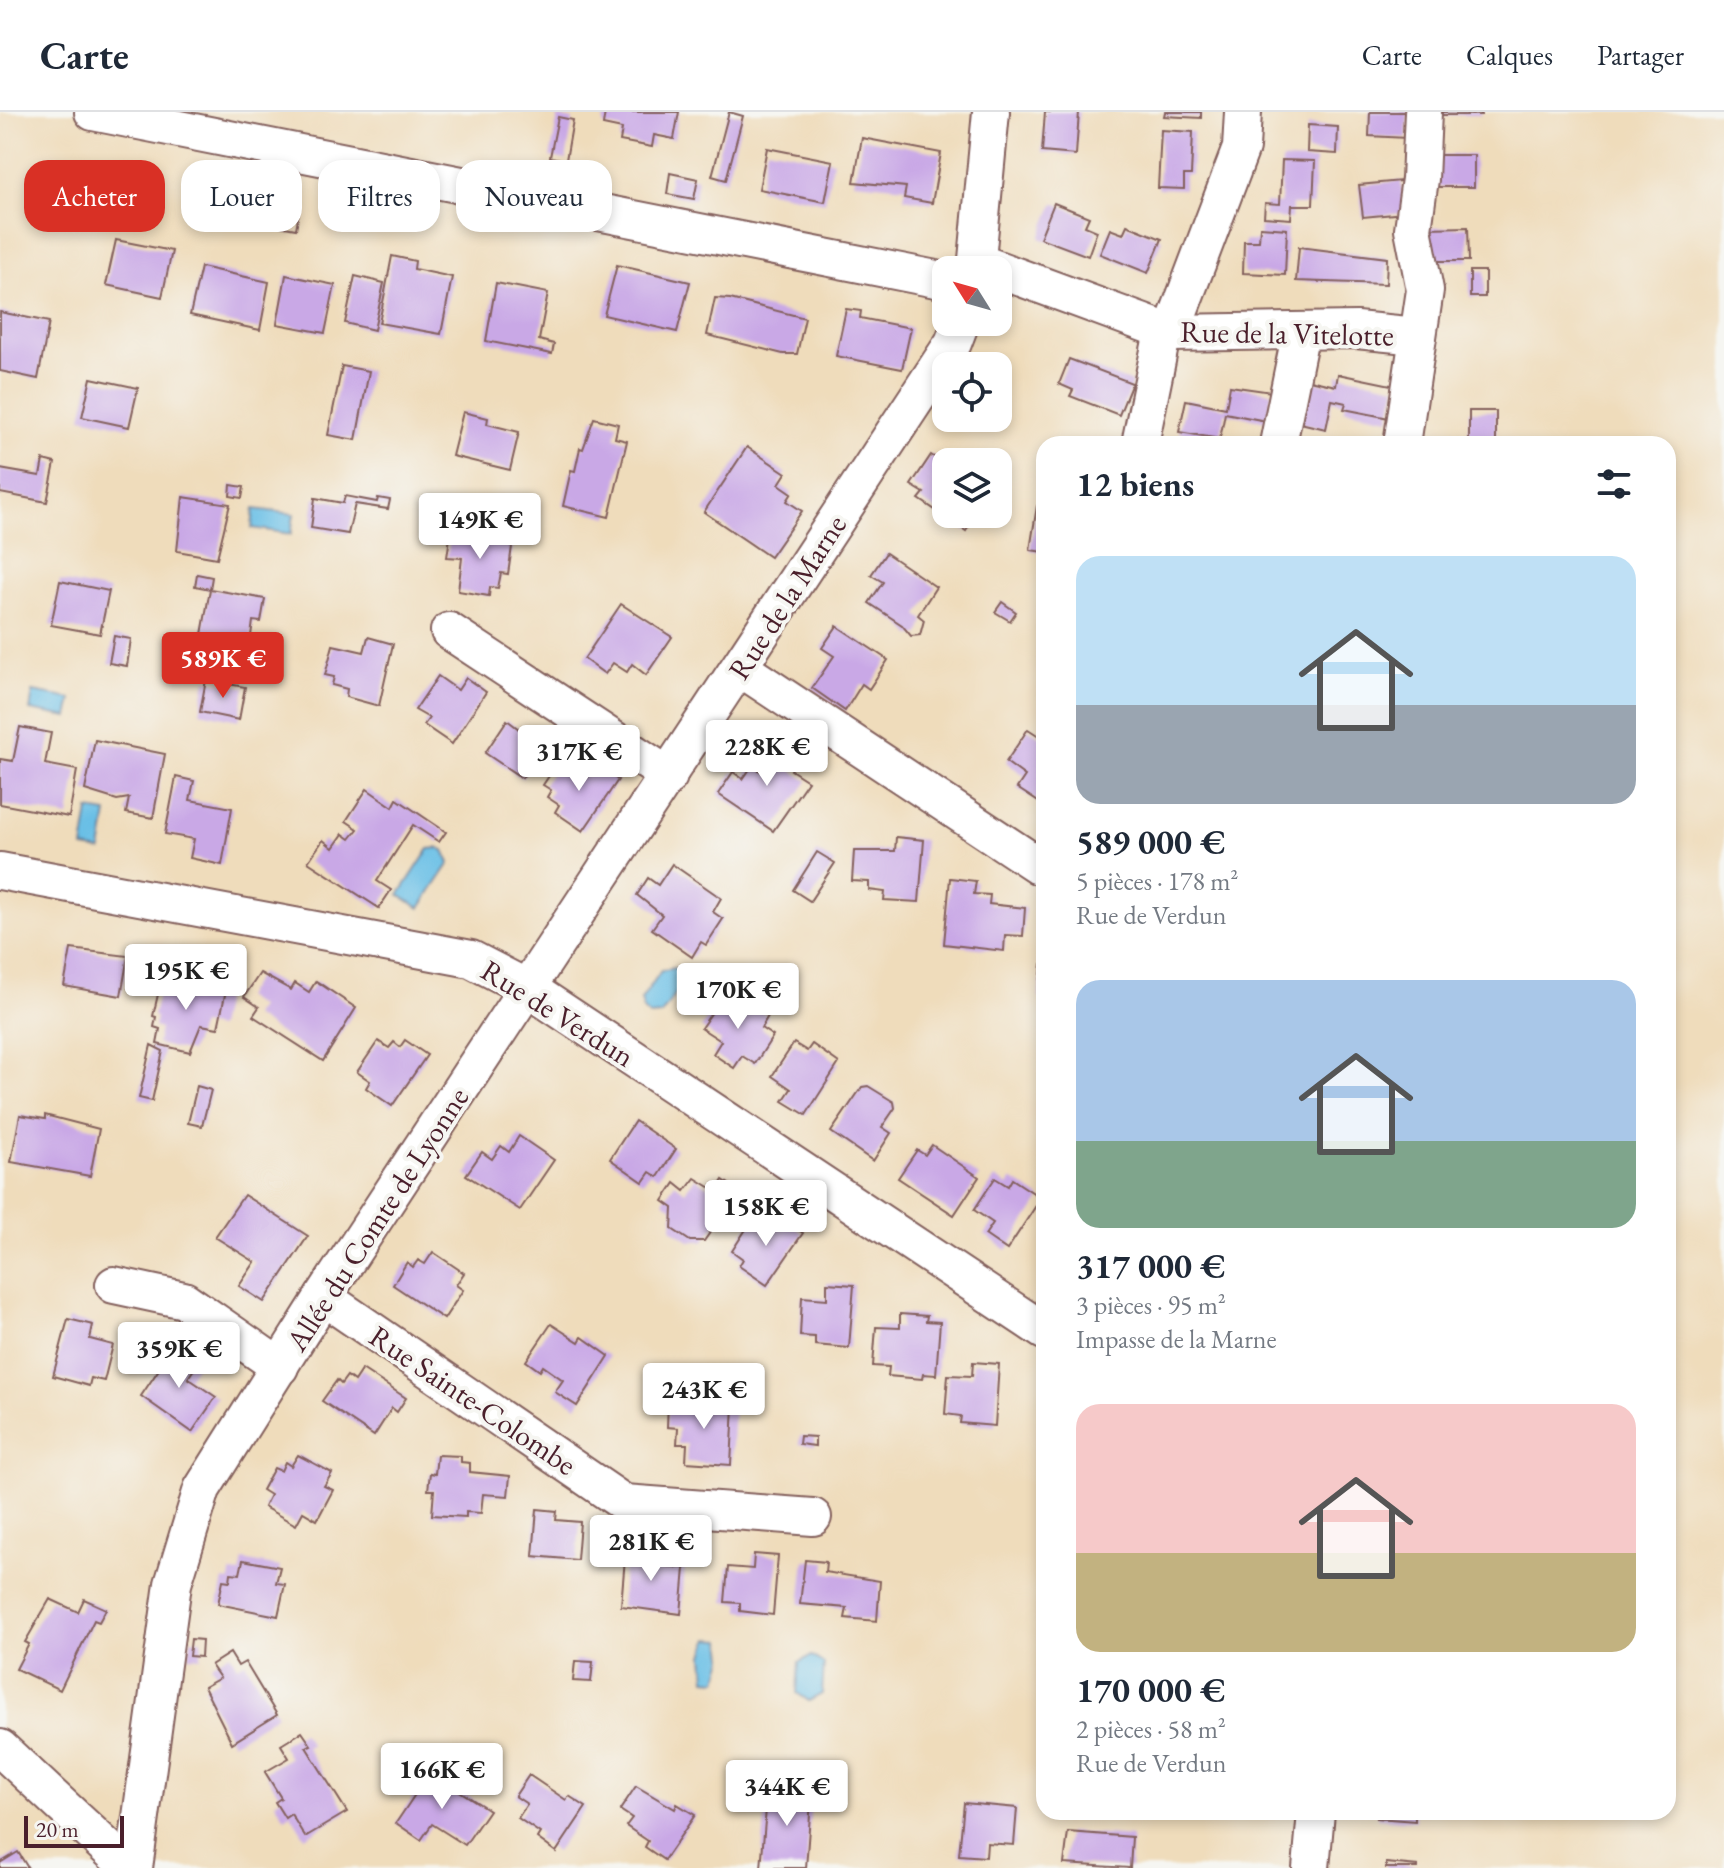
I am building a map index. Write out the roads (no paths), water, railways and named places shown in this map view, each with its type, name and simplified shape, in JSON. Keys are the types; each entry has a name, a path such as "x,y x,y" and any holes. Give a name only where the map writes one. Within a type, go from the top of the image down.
{"street":[{"path":"93,112 932,278"},
{"path":"978,256 991,112"},
{"path":"1142,436 1167,332 1241,148 1243,112"},
{"path":"1403,436 1425,290 1413,229 1423,112"},
{"name":"Rue de la Vitelotte","path":"1012,278 1167,332 1356,330 1418,336"},
{"path":"1280,436 1301,331"},
{"name":"Rue de la Marne","path":"529,989 956,336"},
{"path":"449,631 669,776"},
{"path":"740,668 1036,864"},
{"name":"Rue de Verdun","path":"0,871 471,959 529,989 1036,1326"},
{"name":"Allée du Comte de Lyonne","path":"132,1868 173,1584 202,1489 323,1297 529,989"},
{"path":"114,1285 184,1300 280,1367"},
{"name":"Rue Sainte-Colombe","path":"323,1297 624,1503 813,1517"},
{"path":"0,1748 132,1868"},
{"path":"1311,1868 1315,1820"}],"water":[{"path":"254,509 294,514 291,534 252,528"},
{"path":"33,692 72,699 68,717 30,710"},
{"path":"89,810 107,813 101,851 83,848"},
{"path":"429,849 444,850 450,863 420,908 399,895"},
{"path":"679,970 681,986 661,1015 650,1016 644,1011 641,1000 661,971"},
{"path":"709,1639 722,1640 724,1657 718,1680 706,1679 704,1655"},
{"path":"812,1656 824,1664 822,1694 809,1701 797,1693 799,1662"}]}
